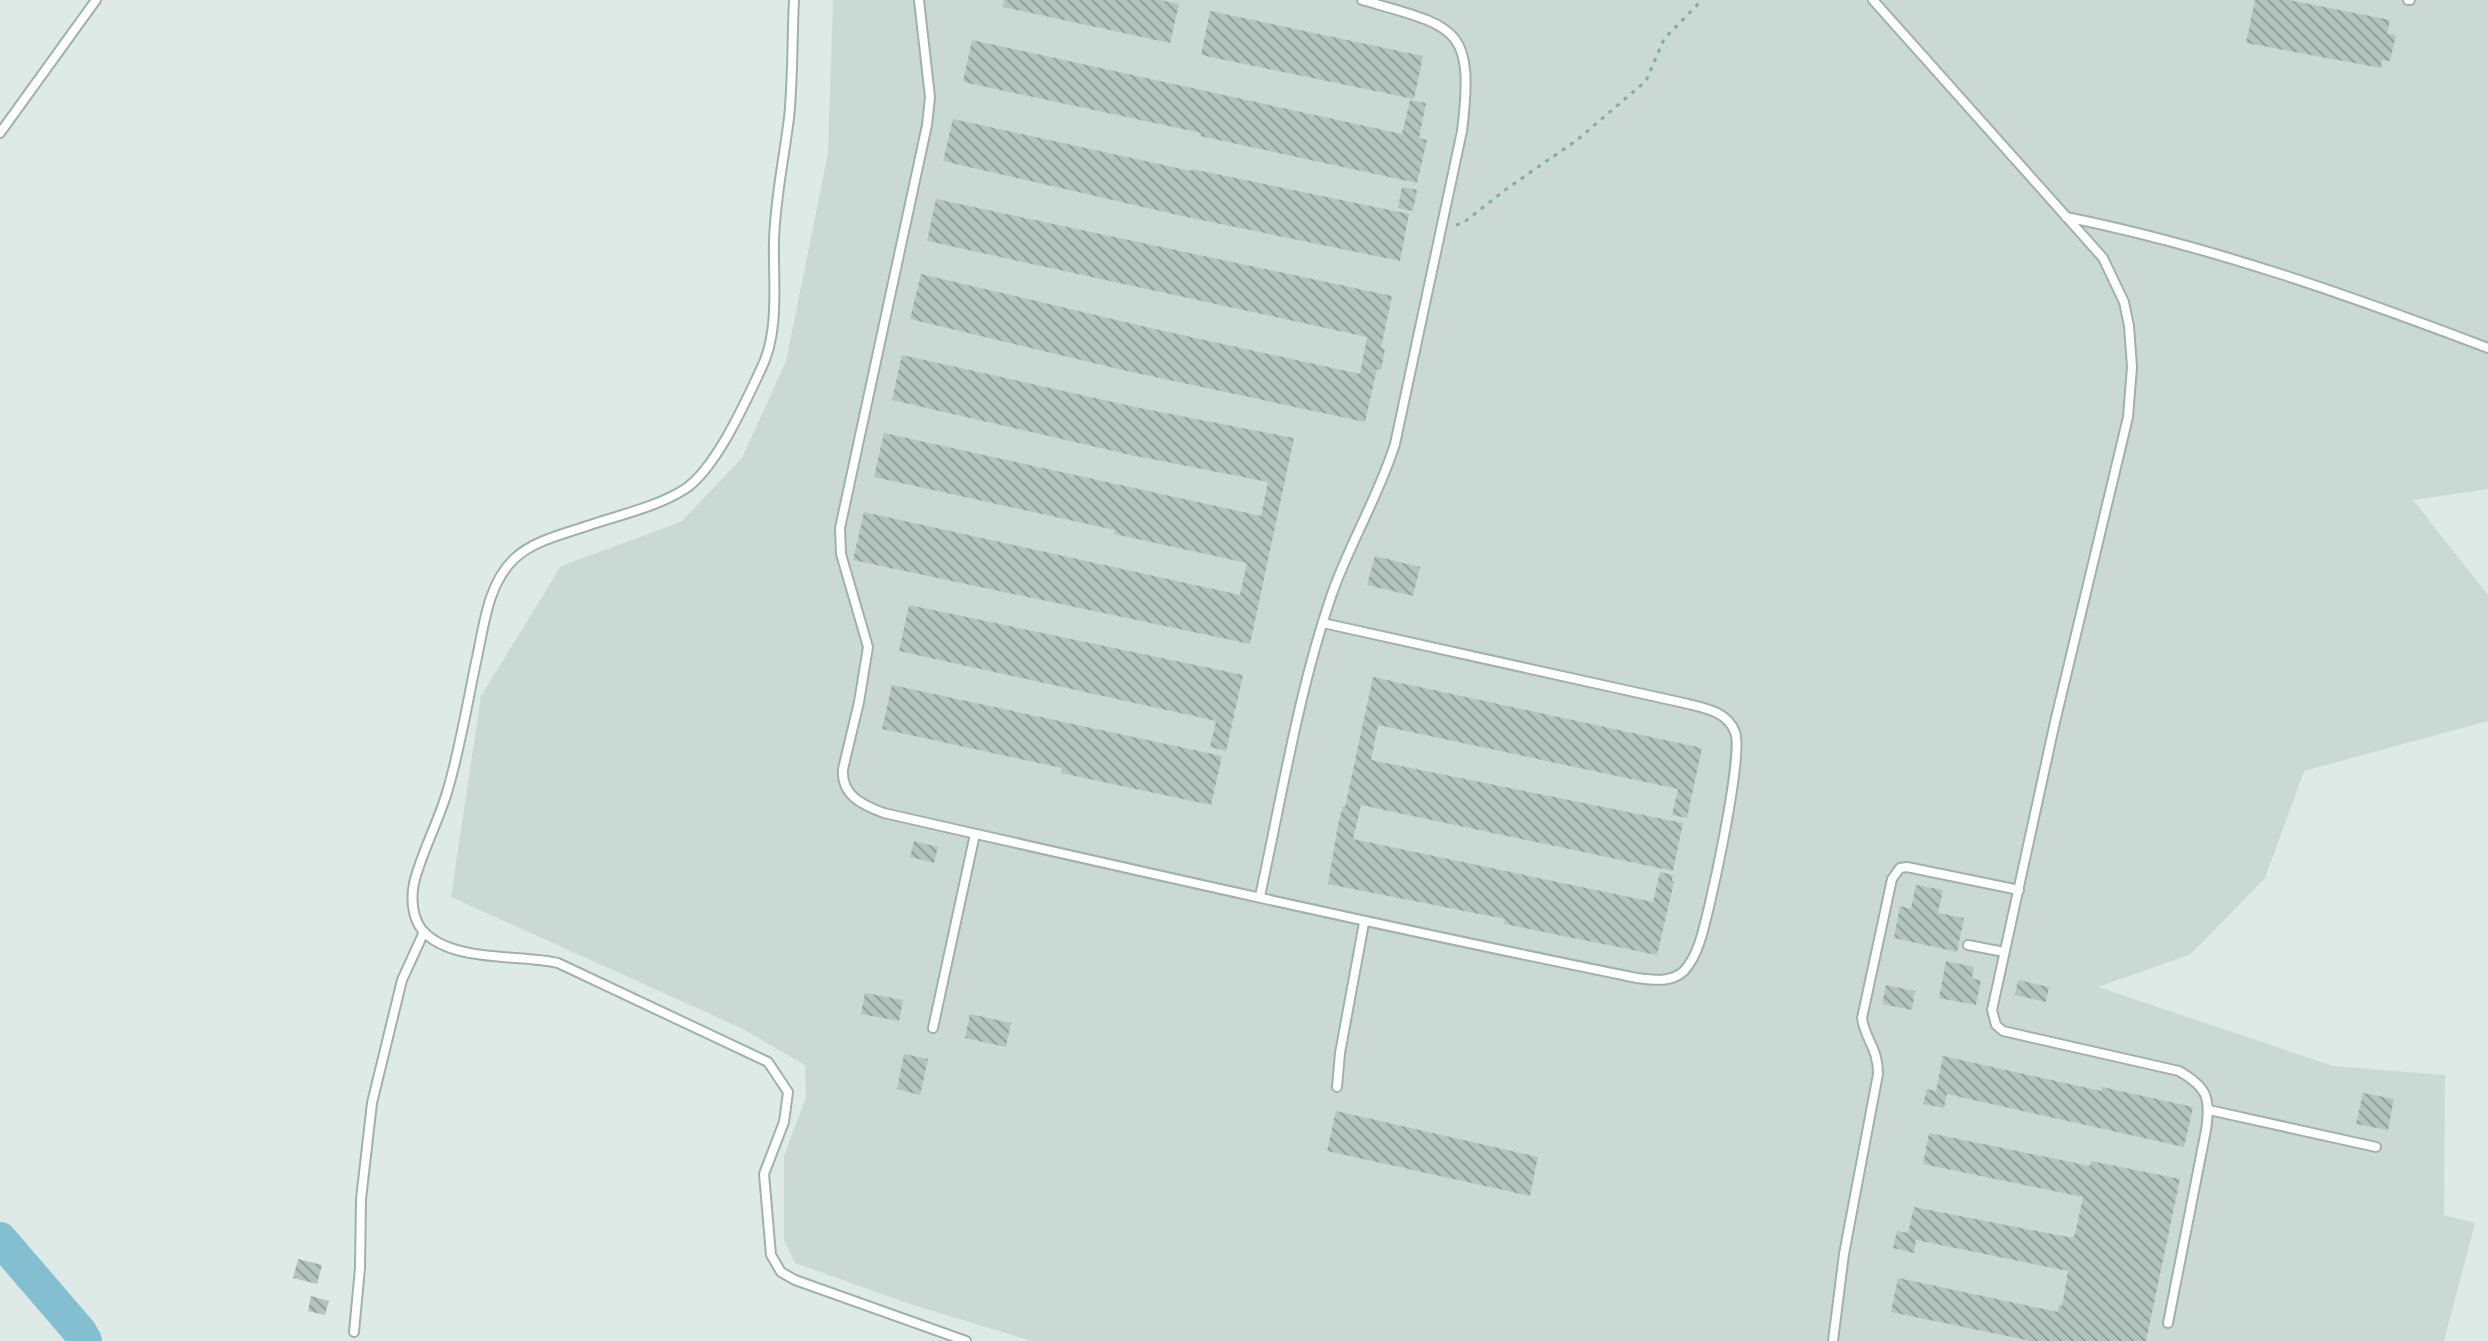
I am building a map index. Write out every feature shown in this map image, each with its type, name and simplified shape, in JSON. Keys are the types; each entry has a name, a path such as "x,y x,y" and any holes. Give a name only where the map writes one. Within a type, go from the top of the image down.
{"lane":[{"path":"0,133 96,0"},
{"path":"794,0 790,106 774,240 771,339 763,366 715,456 701,475 685,489 661,501 536,544 516,557 505,570 488,607 447,792 414,883 412,900 415,918 424,932 451,948 558,963 768,1062 788,1092 784,1122 764,1174 771,1255 781,1272 795,1280 966,1341"},
{"path":"919,0 930,97 927,125 840,528 841,554 868,647 842,779 856,800 869,808 975,834 1260,896 1364,923 1637,978 1674,978 1685,970 1699,945 1729,806 1737,739 1729,720 1703,707 1323,623"},
{"path":"1260,896 1323,623 1395,444 1442,230 1467,92 1463,52 1455,38 1429,19 1362,0"},
{"path":"1873,0 2103,258 2124,302 2132,367 2128,417 2055,722 1992,1010 1996,1025 2003,1031 2179,1071 2195,1080 2206,1093 2209,1110 2168,1323"},
{"path":"2066,217 2129,230 2294,278 2488,348"},
{"path":"933,1028 975,834"},
{"path":"1833,1341 1844,1254 1878,1074 1876,1051 1862,1018 1892,879 1900,868 1907,867 2019,890"},
{"path":"1337,1087 1340,1053 1364,923"},
{"path":"354,1332 360,1268 361,1199 372,1103 402,980 424,932"},
{"path":"1968,945 2004,952"},
{"path":"2209,1110 2376,1147"}],"path":[{"path":"1442,230 1463,223 1577,140 1646,81 1664,39 1702,0"}],"shaded area":[{"path":"833,0 2488,0 2488,489 2413,500 2488,595 2488,721 2304,771 2265,878 2191,954 2098,987 2333,1066 2445,1075 2444,1215 2475,1223 2444,1341 1031,1341 907,1303 795,1263 784,1240 784,1156 806,1097 805,1065 741,1028 451,897 481,696 561,566 681,522 742,458 786,361 828,153"}],"building":[{"path":"1004,0 1160,0 1179,4 1170,43 1003,7"},
{"path":"2255,0 2289,0 2390,20 2387,34 2396,35 2390,61 2382,60 2381,68 2246,43"},
{"path":"1210,11 1423,56 1414,99 1201,55"},
{"path":"972,40 1402,134 1410,100 1426,103 1419,138 1427,140 1417,183 963,82"},
{"path":"953,119 1409,214 1400,261 1182,216 943,161"},
{"path":"1402,187 1417,190 1413,211 1398,208"},
{"path":"936,199 1392,296 1381,348 1385,349 1381,370 1377,369 1365,422 1127,371 910,319 921,274 1360,374 1367,337 927,241"},
{"path":"902,355 1140,408 1294,438 1250,644 853,560 864,512 1240,595 1247,563 1114,534 1115,530 874,477 884,433 1261,516 1268,482 1131,455 892,400"},
{"path":"1375,556 1420,567 1413,596 1367,585"},
{"path":"909,605 1243,675 1226,751 1210,747 1216,721 899,651"},
{"path":"1373,677 1702,748 1687,818 1672,815 1678,789 1378,725 1371,760 1683,823 1673,871 1361,805 1353,839 1653,902 1660,872 1673,875 1657,955 1504,924 1505,919 1328,884 1338,825 1345,807"},
{"path":"892,685 1222,756 1211,805 1061,773 1062,768 882,729"},
{"path":"914,841 938,847 934,863 910,857"},
{"path":"1916,885 1943,890 1938,913 1964,918 1957,952 1894,938 1900,906 1911,909"},
{"path":"1946,961 1974,967 1972,979 1981,980 1976,1005 1939,998"},
{"path":"2018,980 2049,987 2046,1002 2015,995"},
{"path":"1886,985 1915,991 1912,1010 1882,1004"},
{"path":"865,993 903,1000 899,1021 861,1014"},
{"path":"970,1014 1011,1023 1006,1047 965,1038"},
{"path":"904,1054 928,1059 920,1095 897,1089"},
{"path":"1943,1056 2101,1091 2102,1087 2193,1107 2184,1147 1947,1094 1944,1108 1923,1104 1927,1089 1936,1091"},
{"path":"2363,1093 2394,1099 2388,1130 2356,1124"},
{"path":"1336,1111 1538,1157 1530,1196 1327,1151"},
{"path":"1929,1133 2090,1166 2091,1161 2180,1179 2146,1341 2031,1341 1891,1312 1898,1278 2058,1312 2059,1305 2062,1306 2068,1271 1916,1240 1914,1253 1893,1248 1897,1231 1908,1233 1914,1207 2073,1238 2075,1234 2083,1197 1923,1164"},
{"path":"298,1259 322,1265 317,1284 293,1278"},
{"path":"311,1296 329,1301 325,1315 308,1311"}],"waterway":[{"path":"0,1239 85,1341"}]}
